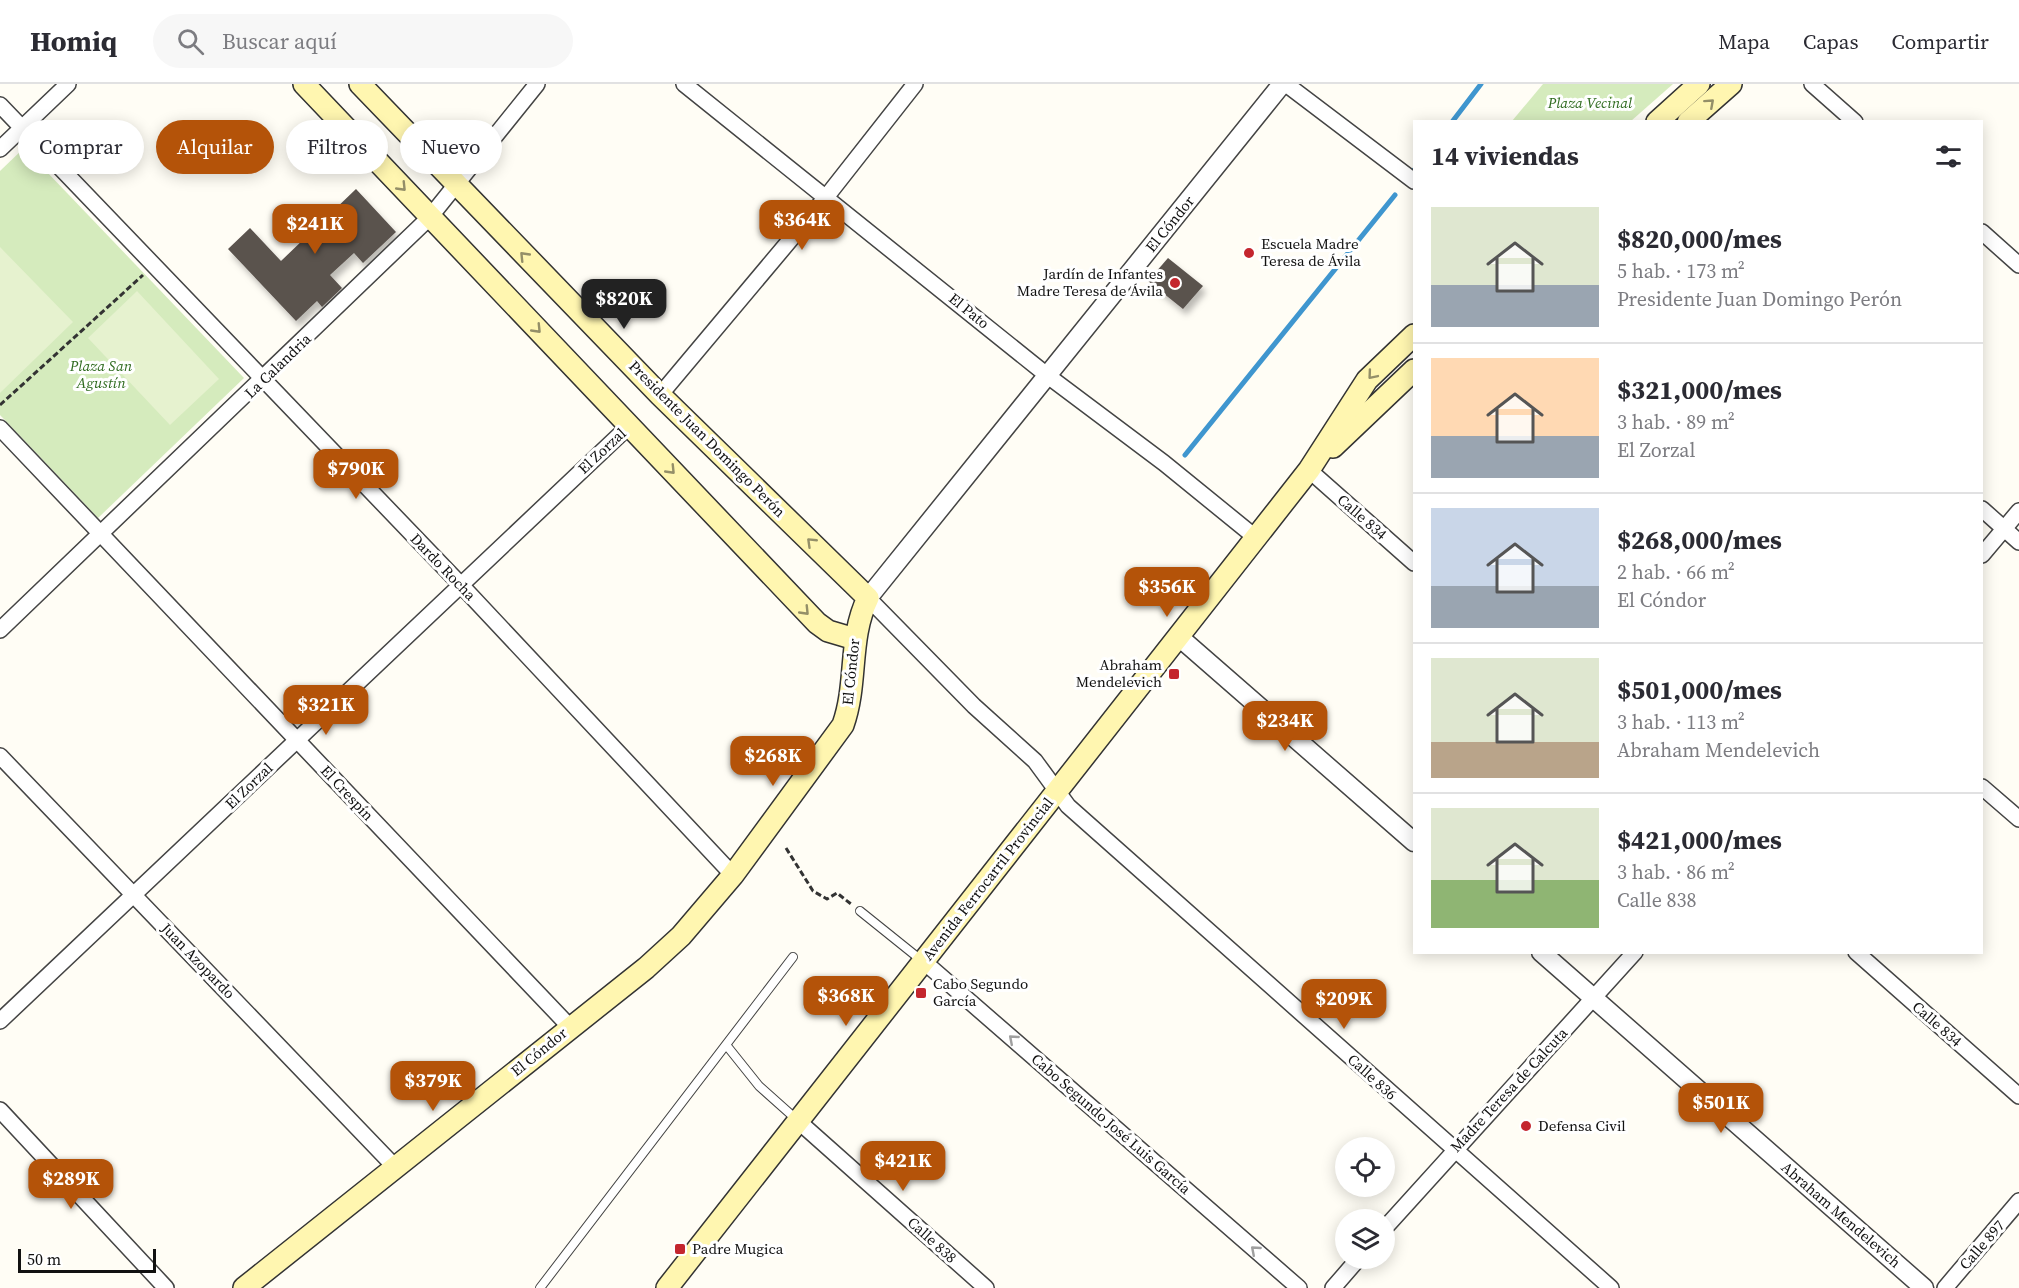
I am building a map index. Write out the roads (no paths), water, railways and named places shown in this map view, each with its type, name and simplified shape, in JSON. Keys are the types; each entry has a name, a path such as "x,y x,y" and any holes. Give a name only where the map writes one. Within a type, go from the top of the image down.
{"main road":[{"path":"304,84 817,623 828,631 855,639"},
{"name":"Presidente Juan Domingo Perón","path":"360,84 660,395 868,598"},
{"path":"1659,120 1699,84"},
{"path":"1690,120 1731,84"},
{"path":"1309,470 1367,380 1413,336"},
{"path":"1309,470 1413,371"},
{"name":"Avenida Ferrocarril Provincial","path":"667,1288 922,960 1309,470"},
{"name":"El Cóndor","path":"244,1288 646,968 681,936 733,876 843,725 848,710 856,625 868,598"}],"street":[{"path":"30,120 68,84"},
{"name":"La Calandria","path":"0,630 262,381 430,217 537,84"},
{"name":"El Pato","path":"684,84 1048,376 1164,463 1255,537"},
{"path":"660,395 826,196 915,84"},
{"path":"1284,84 1413,180"},
{"name":"El Cóndor","path":"868,598 1284,84"},
{"path":"1812,84 1853,120"},
{"name":"Dardo Rocha","path":"0,105 18,124"},
{"path":"0,149 18,132"},
{"name":"Dardo Rocha","path":"66,174 262,381 460,584 733,876"},
{"path":"1983,233 2019,265"},
{"name":"El Zorzal","path":"0,1021 628,426"},
{"name":"El Crespín","path":"0,429 101,532 570,1027"},
{"name":"Calle 834","path":"1309,470 1413,562"},
{"path":"1983,510 2019,542"},
{"path":"1983,554 2019,511"},
{"name":"Presidente Juan Domingo Perón","path":"868,598 974,706 1035,761 1057,791"},
{"path":"1178,636 1413,841"},
{"name":"Juan Azopardo","path":"0,756 395,1167"},
{"path":"1983,788 2019,819"},
{"name":"Calle 836","path":"1057,791 1068,806 1611,1288"},
{"name":"Abraham Mendelevich","path":"1543,954 1924,1288"},
{"name":"Madre Teresa de Calcuta","path":"1395,1216 1453,1150 1595,999 1633,954"},
{"name":"Calle 834","path":"1858,954 2019,1096"},
{"name":"Cabo Segundo José Luis García","path":"922,960 1299,1288"},
{"path":"0,1110 166,1288"},
{"name":"Calle 838","path":"797,1120 986,1288"},
{"name":"Calle 897","path":"1945,1288 2019,1201"},
{"path":"1333,1288 1349,1269"}],"lane":[{"path":"860,911 922,960"},
{"path":"540,1288 794,957"},
{"path":"727,1046 759,1086 797,1120"}],"waterway":[{"path":"1454,120 1481,84"},
{"path":"1185,455 1395,195"}],"place":[{"name":"Escuela Madre Teresa de Ávila","path":"1249,253"},
{"name":"Jardín de Infantes Madre Teresa de Ávila","path":"1175,283"},
{"name":"Abraham Mendelevich","path":"1174,674"},
{"name":"Cabo Segundo García","path":"921,993"},
{"name":"Defensa Civil","path":"1526,1126"},
{"name":"Padre Mugica","path":"680,1249"}],"park label":[{"name":"Plaza Vecinal","path":"1590,103"},
{"name":"Plaza San Agustín","path":"101,374"}]}
